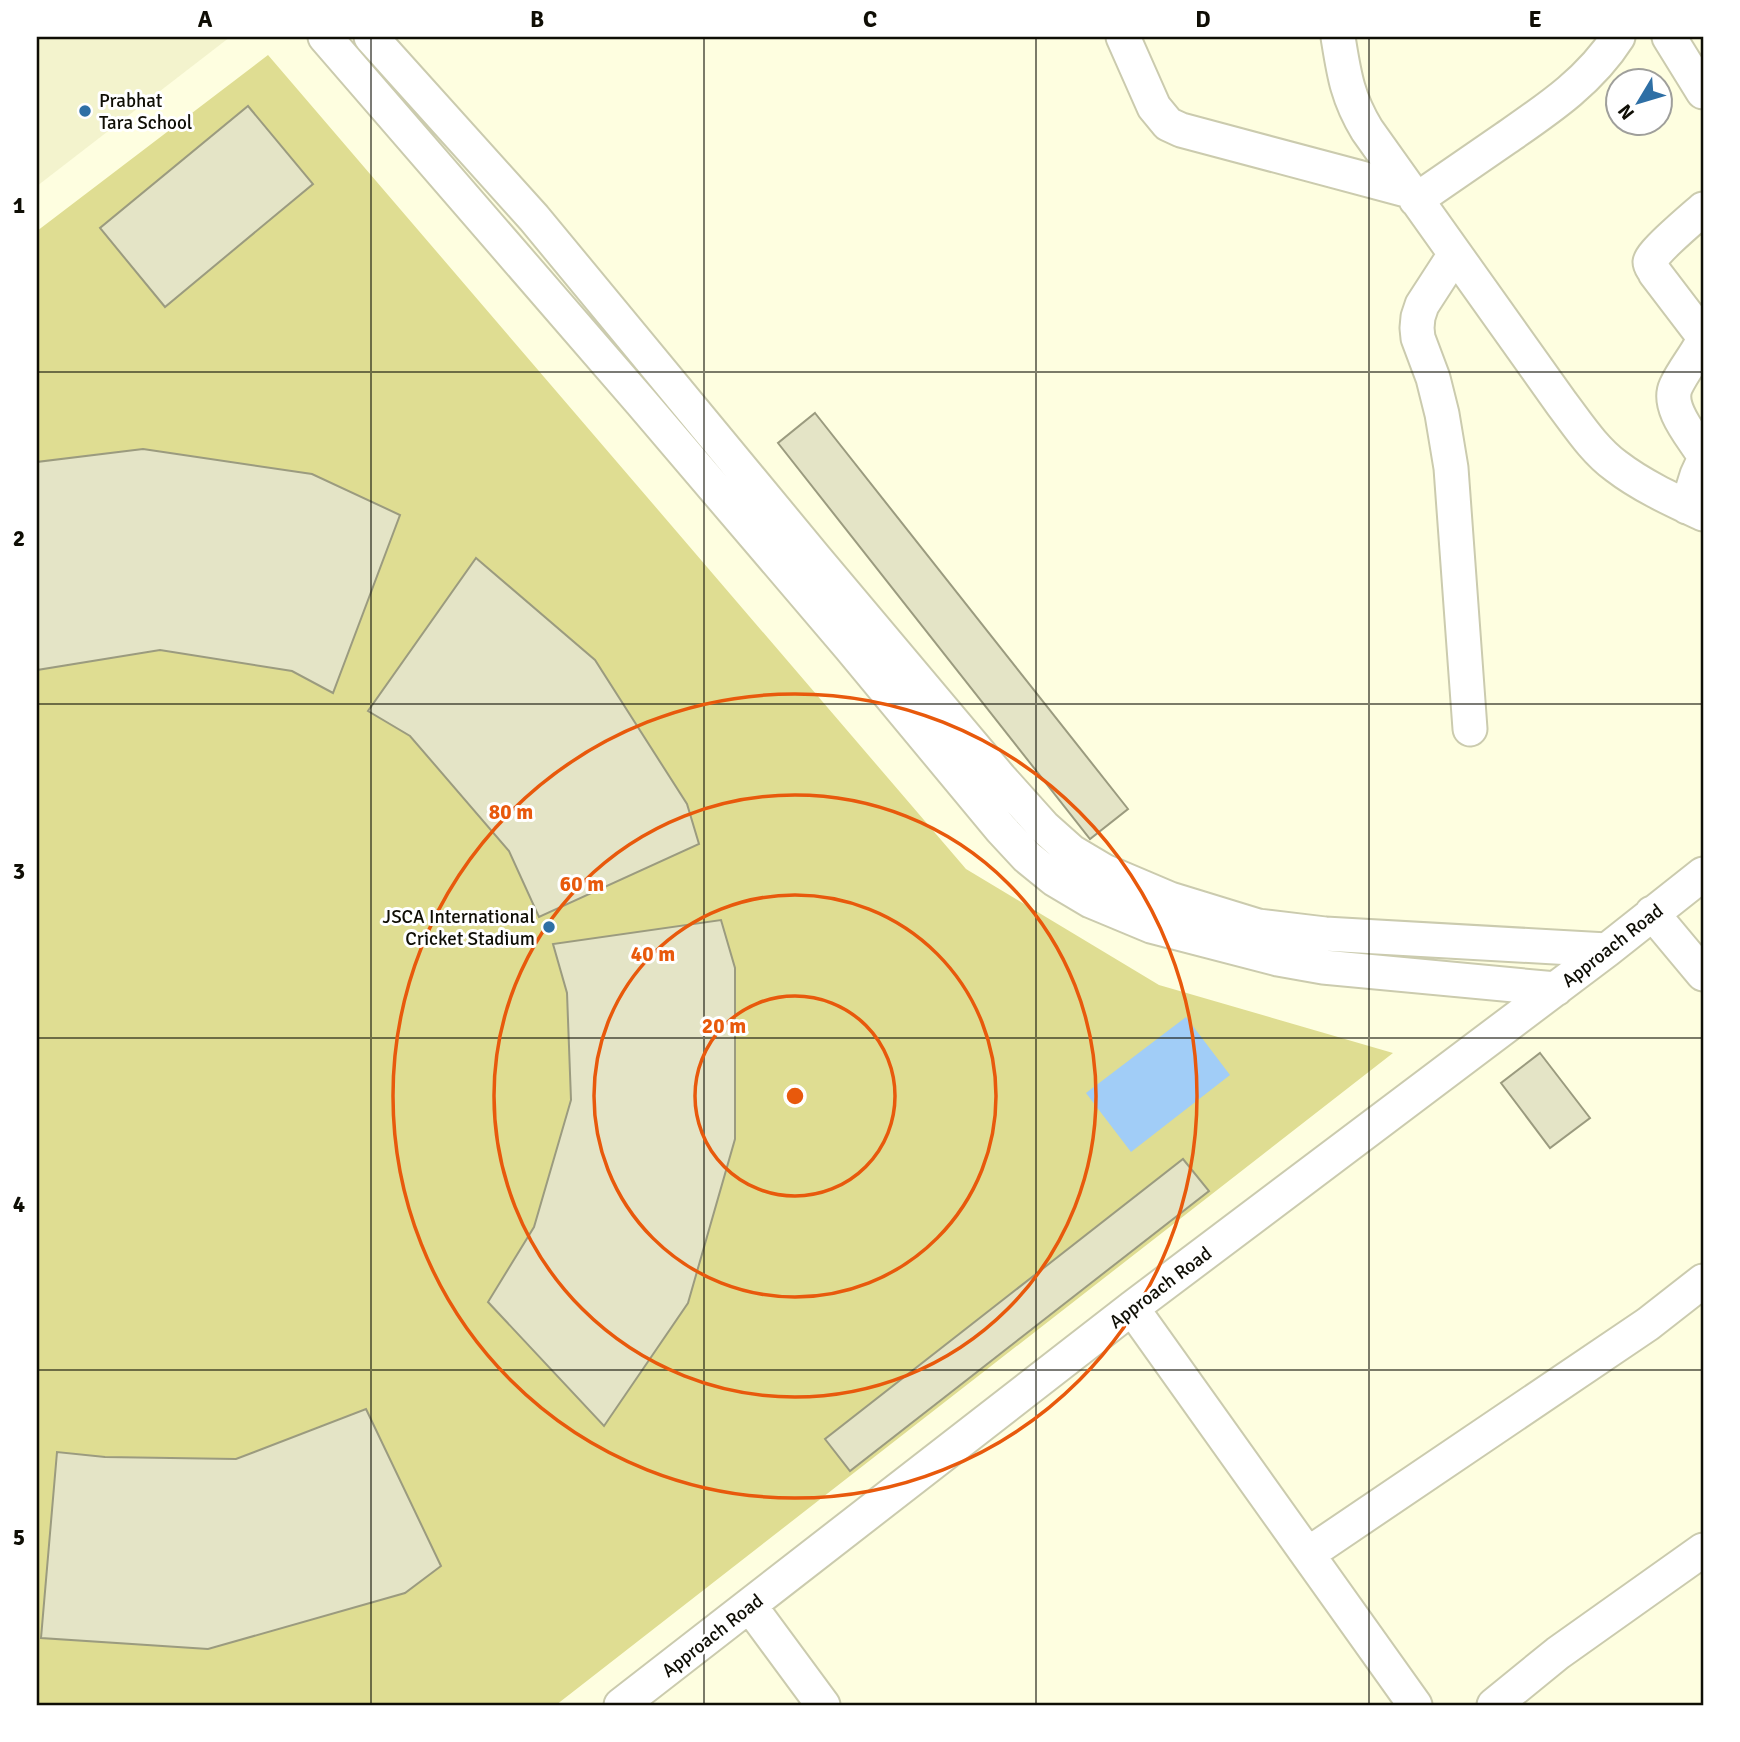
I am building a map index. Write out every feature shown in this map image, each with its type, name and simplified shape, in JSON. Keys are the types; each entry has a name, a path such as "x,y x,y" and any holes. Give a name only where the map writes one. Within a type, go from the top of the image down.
{"street":[{"path":"325,37 832,625 1001,829 1027,858 1054,879 1091,901 1151,926 1278,959 1323,967 1556,989"},
{"path":"371,37 534,218 1000,778 1044,827 1072,852 1104,871 1170,899 1258,926 1325,934 1607,950"},
{"path":"1124,37 1154,107 1168,124 1181,130 1413,195 1553,106 1593,70 1618,37"},
{"path":"1338,37 1348,92 1355,111 1590,441 1614,465 1695,510 1697,475 1703,462"},
{"path":"1669,37 1703,92"},
{"path":"1703,209 1658,250 1650,263 1702,338 1672,396 1678,415 1703,454"},
{"path":"1455,254 1422,305 1417,328 1442,414 1451,468 1470,729"},
{"name":"Approach Road","path":"621,1705 1132,1308 1556,989 1703,874"},
{"path":"1653,913 1703,974"},
{"path":"1308,1554 1648,1324 1703,1281"},
{"path":"1132,1308 1415,1705"},
{"path":"1494,1705 1558,1653 1703,1550"},
{"path":"750,1606 824,1705"}],"shaded area":[{"name":"Prabhat Tara School","path":"37,37 230,37 37,186"},
{"name":"JSCA International Cricket Stadium","path":"268,55 966,869 1159,985 1393,1053 556,1705 37,1705 37,231"}],"water":[{"path":"1186,1017 1230,1075 1131,1152 1086,1093"}],"building":[{"path":"248,106 313,184 165,307 100,228"},
{"path":"815,413 1128,809 1090,839 778,443"},
{"path":"143,449 312,474 400,515 333,693 292,671 160,650 37,670 37,462"},
{"path":"476,558 595,660 687,804 699,844 539,917 509,851 410,736 368,711"},
{"path":"721,920 735,968 735,1139 688,1303 604,1426 488,1302 534,1227 571,1100 567,993 553,944"},
{"path":"1540,1053 1590,1118 1550,1148 1501,1083"},
{"path":"1183,1159 1209,1191 850,1471 825,1439"},
{"path":"366,1409 441,1566 405,1593 208,1649 41,1638 57,1452 105,1457 236,1459"}],"place":[{"name":"Prabhat Tara School","path":"85,111"},
{"name":"JSCA International Cricket Stadium","path":"549,927"}]}
